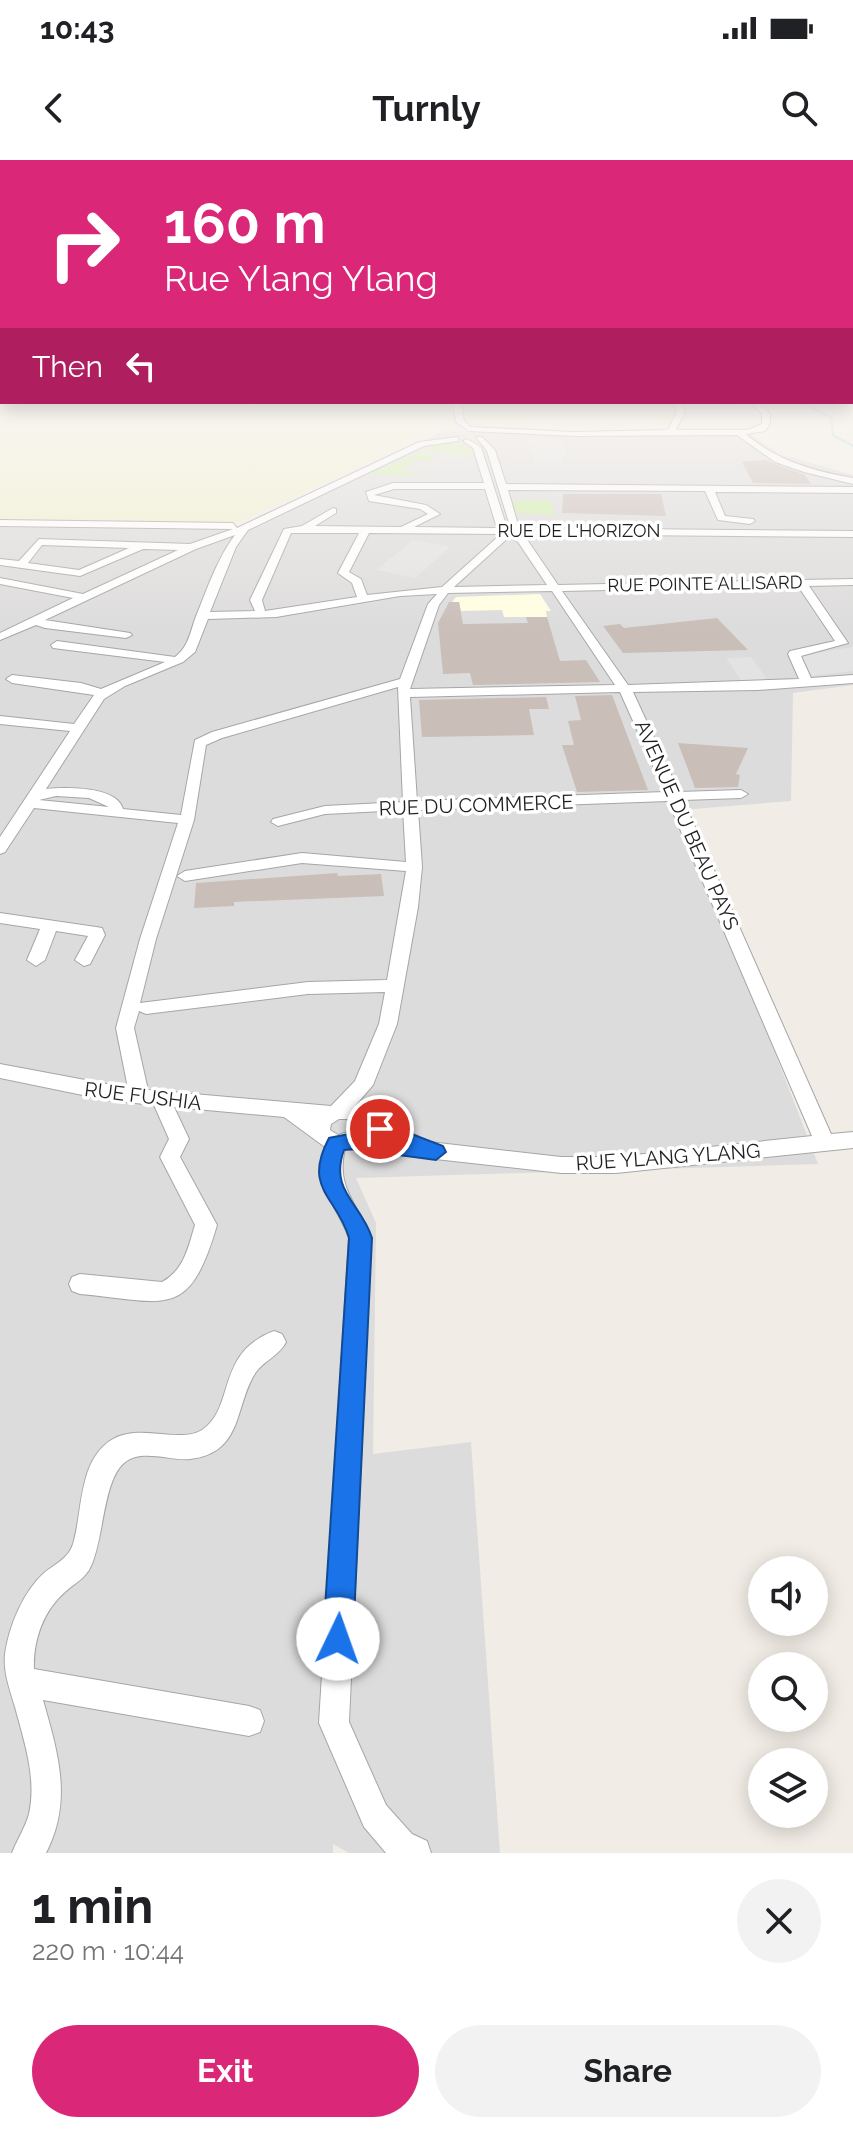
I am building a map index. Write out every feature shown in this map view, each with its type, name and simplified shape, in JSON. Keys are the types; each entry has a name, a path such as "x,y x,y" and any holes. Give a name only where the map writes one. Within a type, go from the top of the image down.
{"street":[{"path":"0,637 192,547 246,528 365,471"},
{"path":"485,471 502,529 508,531"},
{"path":"415,1853 401,1845 375,1816 334,1723 360,1238 356,1224 332,1191 328,1174 343,1126 388,1024 414,867 404,687 425,622 444,590 515,525 498,471"},
{"path":"809,471 852,485"},
{"path":"503,487 709,489 852,485"},
{"path":"398,530 438,512 368,497 380,488 490,486"},
{"path":"709,489 719,516 725,519 853,522"},
{"path":"714,501 853,502"},
{"path":"260,610 256,600 287,531 306,528 333,511"},
{"path":"797,521 803,533"},
{"path":"4,526 246,528"},
{"path":"0,849 101,693 178,660 192,647 201,616 237,535 246,528"},
{"name":"RUE DE L'HORIZON","path":"306,528 853,534"},
{"path":"364,601 357,581 343,573 346,557 362,541 365,530"},
{"name":"AVENUE DU BEAU PAYS","path":"508,531 521,538 626,689 825,1143"},
{"path":"23,563 39,542 192,547"},
{"path":"0,562 80,573 145,546"},
{"path":"0,581 83,597"},
{"path":"801,582 842,644 796,652 795,662 807,683"},
{"name":"RUE POINTE ALLISARD","path":"201,616 276,614 444,590 853,582"},
{"path":"36,620 45,625 126,635"},
{"path":"57,645 178,660"},
{"path":"12,679 81,687 101,693"},
{"path":"140,1096 125,1028 148,939 187,820 197,750 207,738 404,687 626,689 853,679"},
{"path":"0,720 77,728"},
{"name":"RUE DU COMMERCE","path":"278,822 325,810 741,794"},
{"path":"33,798 116,814 187,820"},
{"path":"185,876 302,858 414,867"},
{"path":"0,918 98,933 84,960"},
{"path":"36,960 50,924"},
{"path":"146,1008 308,988 395,986"},
{"name":"RUE FUSHIA","path":"0,1071 64,1087 288,1112 343,1126"},
{"path":"80,1284 163,1292 185,1280 206,1225 170,1157 179,1139 161,1099"},
{"name":"RUE YLANG YLANG","path":"343,1126 436,1152 546,1164 616,1165 853,1140"},
{"path":"28,1853 43,1819 49,1782 19,1670 20,1654 33,1612 53,1585 79,1561 102,1472 112,1455 131,1444 194,1445 209,1439 218,1429 251,1357 274,1342"},
{"path":"24,1682 249,1721"}],"shaded area":[{"path":"364,471 839,471 853,475 853,685 793,693 791,801 681,810 818,1164 356,1178 376,1223 373,1454 471,1442 500,1853 349,1853 333,1844 333,1853 0,1853 0,523 5,520 256,527"},
{"path":"413,540 450,547 415,578 376,570"},
{"path":"540,594 551,611 546,611 547,617 504,617 502,610 461,611 459,602 452,602 456,597"},
{"path":"853,647 853,671 810,676 798,656"},
{"path":"751,657 769,682 743,683 726,658"}],"green space":[{"path":"0,471 349,471 232,525 6,520 0,523"},
{"path":"377,471 401,471 431,476 368,475"},
{"path":"550,500 555,515 515,513 512,501"}],"building":[{"path":"747,471 794,471 805,475 811,484 753,483"},
{"path":"563,494 661,494 666,516 562,513"},
{"path":"449,602 459,602 463,624 528,623 526,617 547,617 560,661 586,660 600,682 473,685 470,673 443,674 438,623"},
{"path":"717,618 748,650 623,653 603,626 620,624 624,628"},
{"path":"612,695 648,790 577,792 562,745 574,745 568,721 581,720 575,696"},
{"path":"546,697 549,709 529,709 534,735 422,737 419,700"},
{"path":"678,743 748,748 736,774 740,775 738,787 695,788"},
{"path":"337,873 338,876 381,874 384,896 234,902 234,906 194,908 196,883"}],"route":[{"path":"338,1639 360,1238 356,1224 332,1191 328,1174 331,1157 336,1144 354,1141 436,1152 380,1129"}]}
